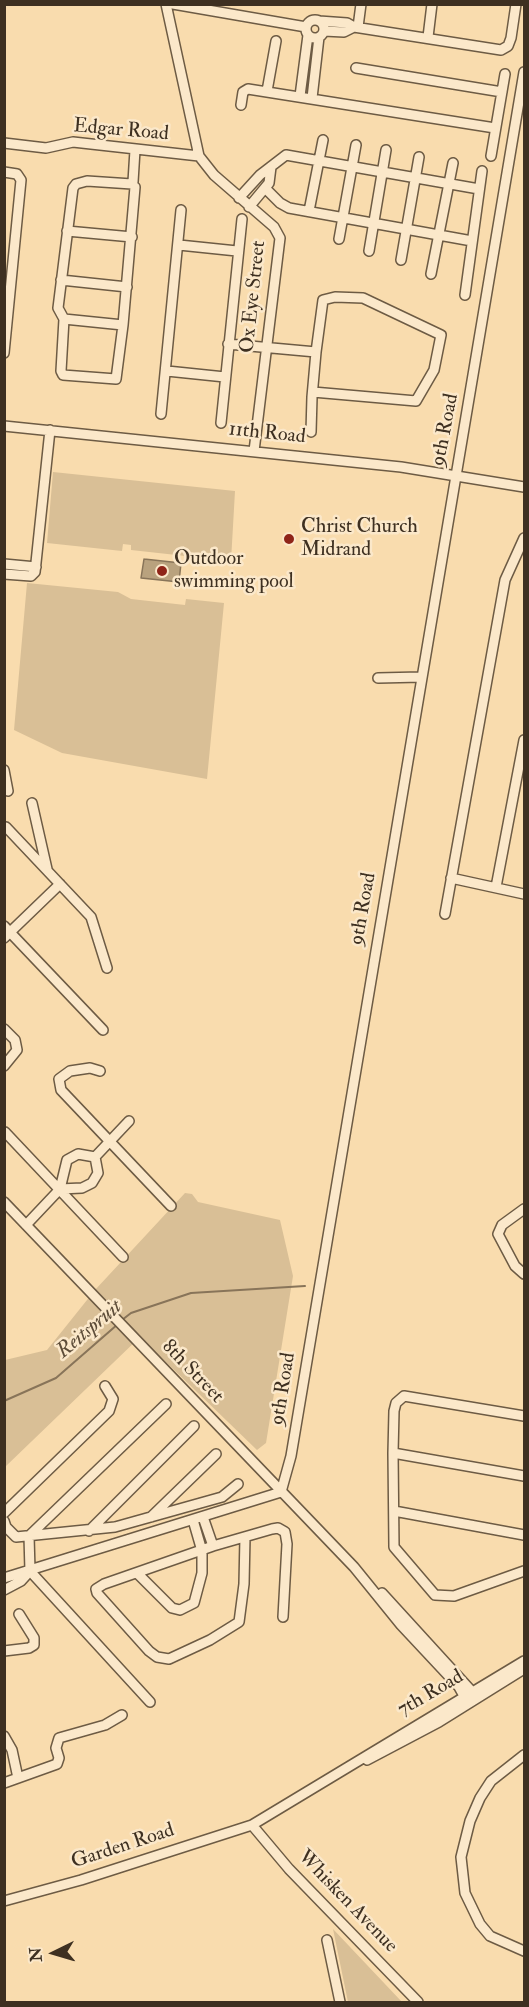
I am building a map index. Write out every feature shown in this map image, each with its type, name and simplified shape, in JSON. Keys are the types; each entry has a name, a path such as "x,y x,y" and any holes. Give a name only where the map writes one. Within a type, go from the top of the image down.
{"street":[{"name":"Ox Eye Street","path":"166,4 199,156 214,176 274,227 280,238 254,451"},
{"path":"173,4 219,8 228,14 321,34 344,32 356,27"},
{"path":"228,14 235,4"},
{"path":"356,27 361,4"},
{"path":"428,37 432,4"},
{"path":"300,96 307,31 311,21 347,23 356,27 505,49 511,38 516,4"},
{"path":"312,98 321,34 320,21"},
{"path":"267,91 276,41"},
{"path":"356,68 502,92"},
{"name":"9th Road","path":"281,1492 291,1456 455,474 525,72"},
{"path":"491,156 505,74"},
{"path":"241,105 244,90 267,91 495,129"},
{"path":"309,211 323,140"},
{"name":"Edgar Road","path":"4,143 42,148 74,142 137,151 199,156"},
{"path":"339,239 356,145"},
{"path":"369,250 386,150"},
{"path":"134,184 87,181 76,184 71,194 58,308 64,319 61,371 63,375 116,379 132,237 137,151"},
{"path":"238,198 286,155 383,170 479,189"},
{"path":"400,260 418,158"},
{"path":"431,274 453,163"},
{"path":"249,207 269,183 271,167"},
{"path":"465,295 482,171"},
{"path":"4,172 16,174 21,180 4,353"},
{"path":"265,188 283,205 373,224 472,241"},
{"path":"161,414 181,210"},
{"path":"221,423 242,219"},
{"path":"67,231 132,237"},
{"path":"179,245 237,251"},
{"path":"61,280 127,287"},
{"path":"311,432 313,392 316,352 323,300 336,297 370,301 441,337 434,370 416,401 313,392"},
{"path":"64,319 123,325"},
{"path":"228,344 316,352"},
{"path":"167,371 225,377"},
{"name":"11th Road","path":"4,426 455,474 525,487"},
{"path":"4,574 31,576 35,574 50,430"},
{"path":"445,914 505,580 525,538"},
{"path":"4,564 36,567"},
{"path":"378,678 421,677"},
{"path":"496,887 525,740"},
{"path":"4,770 8,791"},
{"path":"32,803 48,871"},
{"path":"6,827 91,916 107,968"},
{"path":"451,878 525,894"},
{"path":"60,884 6,932 103,1030"},
{"path":"4,1029 15,1040 17,1050 4,1066"},
{"path":"100,1071 78,1068 64,1074 59,1079 61,1090 171,1206"},
{"path":"95,1157 129,1121"},
{"path":"5,1132 123,1257"},
{"path":"26,1225 60,1189 67,1160 82,1153 95,1157"},
{"path":"60,1189 82,1188 92,1183 98,1173 95,1157"},
{"name":"8th Street","path":"4,1202 354,1567 470,1697"},
{"path":"525,1209 502,1225 498,1234 515,1266 525,1274"},
{"path":"4,1513 109,1411 113,1399 105,1386"},
{"path":"525,1416 404,1396 396,1403 394,1411 393,1453 393,1538 397,1553 435,1595 454,1596 525,1571"},
{"path":"150,1702 30,1571 29,1536 166,1404"},
{"path":"89,1531 194,1426"},
{"path":"393,1453 525,1476"},
{"path":"148,1520 216,1454"},
{"path":"4,1521 6,1527 16,1537 89,1531 148,1520 222,1497 238,1484"},
{"path":"4,1578 281,1492"},
{"path":"394,1511 525,1535"},
{"path":"198,1518 213,1546"},
{"path":"137,1573 172,1608 185,1608 194,1603 199,1591 202,1551 198,1518"},
{"path":"245,1537 244,1584 239,1622 210,1640 169,1659 157,1657 149,1651 97,1593 96,1589 104,1584 213,1546 245,1537 277,1528 285,1532 287,1574 283,1617"},
{"path":"4,1590 21,1581 30,1571"},
{"path":"4,1651 29,1648 34,1645 34,1638 19,1614"},
{"name":"7th Road","path":"470,1697 525,1661"},
{"name":"7th Road","path":"252,1825 358,1762 393,1738 525,1669"},
{"path":"4,1783 57,1764 59,1758 56,1748 59,1738 105,1725 122,1714"},
{"path":"6,1740 18,1778"},
{"path":"525,1755 503,1770 480,1798 470,1821 462,1857 465,1893 480,1924 490,1936 525,1951"},
{"name":"Garden Road","path":"4,1901 81,1880 252,1825"},
{"name":"Whisken Avenue","path":"252,1825 289,1869 418,2002"},
{"path":"327,1940 340,2002"}],"shaded area":[{"path":"53,472 235,491 231,561 131,550 131,545 123,544 122,551 47,543"},
{"name":"Outdoor swimming pool","path":"144,559 181,563 179,582 141,578"},
{"path":"27,583 118,592 131,599 185,605 186,599 224,603 207,779 62,753 14,730"},
{"name":"Reitspruit","path":"185,1193 192,1194 198,1202 280,1220 293,1276 266,1443 257,1450 140,1337 5,1467 5,1360 47,1350 95,1290"},
{"path":"333,1929 402,2002 348,2002"}],"waterway":[{"name":"Reitspruit","path":"122,1320 131,1313 191,1293 305,1286"},
{"name":"Reitspruit","path":"4,1401 56,1378 118,1324"}],"place":[{"name":"Christ Church Midrand","path":"289,539"},
{"name":"Outdoor swimming pool","path":"162,571"}]}
